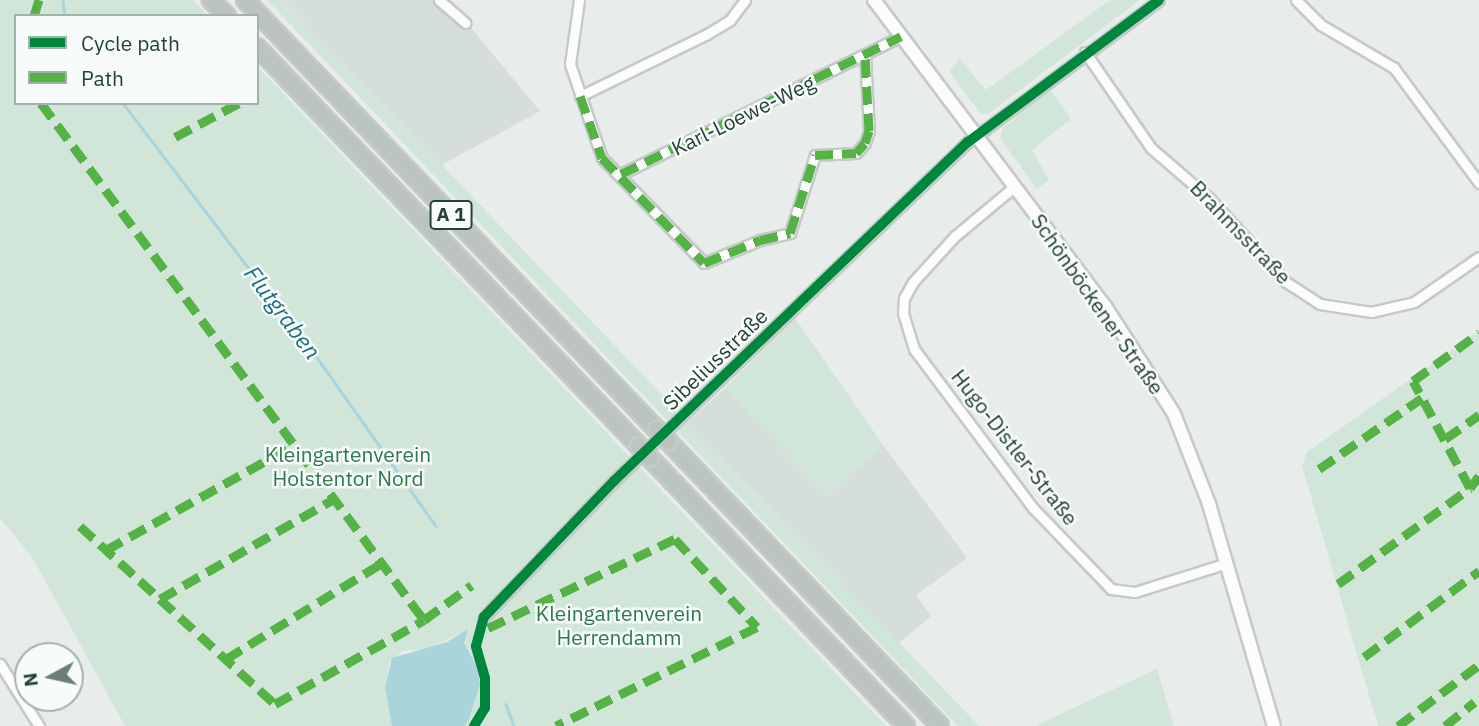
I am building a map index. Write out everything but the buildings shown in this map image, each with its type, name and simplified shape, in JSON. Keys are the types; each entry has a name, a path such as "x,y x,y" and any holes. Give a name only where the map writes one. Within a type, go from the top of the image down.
{"highway":[{"path":"211,0 225,14"},
{"name":"A 1","path":"246,0 940,726"},
{"name":"A 1","path":"259,49 906,726"}],"main road":[{"name":"Schönböckener Straße","path":"874,0 979,135 1105,306 1174,414 1227,563 1275,726"}],"street":[{"path":"439,0 465,23"},
{"path":"579,0 570,64 602,158 621,174 704,263 760,240 790,233 815,155 856,153 865,143 869,131 865,55"},
{"path":"580,96 707,34 730,20 745,0"},
{"name":"Sibeliusstraße","path":"484,617 614,481 979,135 1084,52 1159,0"},
{"path":"1296,0 1321,25 1394,68 1479,183"},
{"name":"Karl-Loewe-Weg","path":"621,174 901,36"},
{"name":"Brahmsstraße","path":"1084,52 1152,148 1209,198 1286,282 1320,304 1371,312 1414,302 1479,257"},
{"name":"Hugo-Distler-Straße","path":"1014,186 955,236 913,282 904,298 902,313 914,349 1019,489 1111,589 1135,592 1227,563"},
{"path":"0,664 39,726"}],"shaded area":[{"path":"284,0 448,0 540,111 440,166"},
{"path":"725,388 827,496 883,445 967,558 916,595 931,616 899,643 688,422"}],"green space":[{"name":"Kleingartenverein Holstentor Nord","path":"0,0 193,0 207,14 14,14 14,105 259,105 259,68 886,726 464,726 469,719 472,657 464,643 467,630 430,648 403,651 389,663 385,687 392,726 125,726 84,651 84,642 79,642 32,557 0,518"},
{"path":"267,0 284,0 979,726 958,726"},
{"path":"1110,0 1140,0 988,114 981,114 949,71 960,59 986,90"},
{"path":"1050,89 1071,119 1032,150 1049,180 1037,189 1000,138 1002,129"},
{"path":"795,318 883,445 827,496 725,388"},
{"path":"1479,331 1479,726 1378,726 1302,466 1307,452"},
{"path":"1157,669 1174,726 1036,726 1086,702"}],"water":[{"path":"468,629 464,643 478,669 480,684 469,719 464,726 392,726 385,687 392,658 447,642"}],"waterway":[{"name":"Flutgraben","path":"63,0 65,14"},
{"name":"Flutgraben","path":"125,105 321,363 436,526"},
{"name":"Flutgraben","path":"506,704 514,726"}],"marked path":[{"path":"35,14 39,0"},
{"path":"621,174 901,36"},
{"path":"580,96 602,158 704,263 760,240 790,233 815,155 856,153 865,143 869,131 865,55"},
{"path":"42,105 424,620"},
{"path":"175,137 235,105"},
{"path":"1470,488 1413,381 1479,333"},
{"path":"1319,469 1422,398"},
{"path":"1445,439 1479,415"},
{"path":"106,550 294,445"},
{"path":"1338,584 1470,488 1479,476"},
{"path":"160,599 334,499"},
{"path":"80,526 275,704 424,620 472,585"},
{"path":"488,628 675,539 757,627 556,726"},
{"path":"226,659 382,563"},
{"path":"1364,657 1479,571"},
{"path":"1398,726 1479,665"},
{"path":"1445,726 1475,702"}],"cycle path":[{"path":"474,726 485,708 485,678 476,646 484,617 614,481 968,142 1159,0"}],"park label":[{"name":"Kleingartenverein Herrendamm","path":"619,625"}]}
